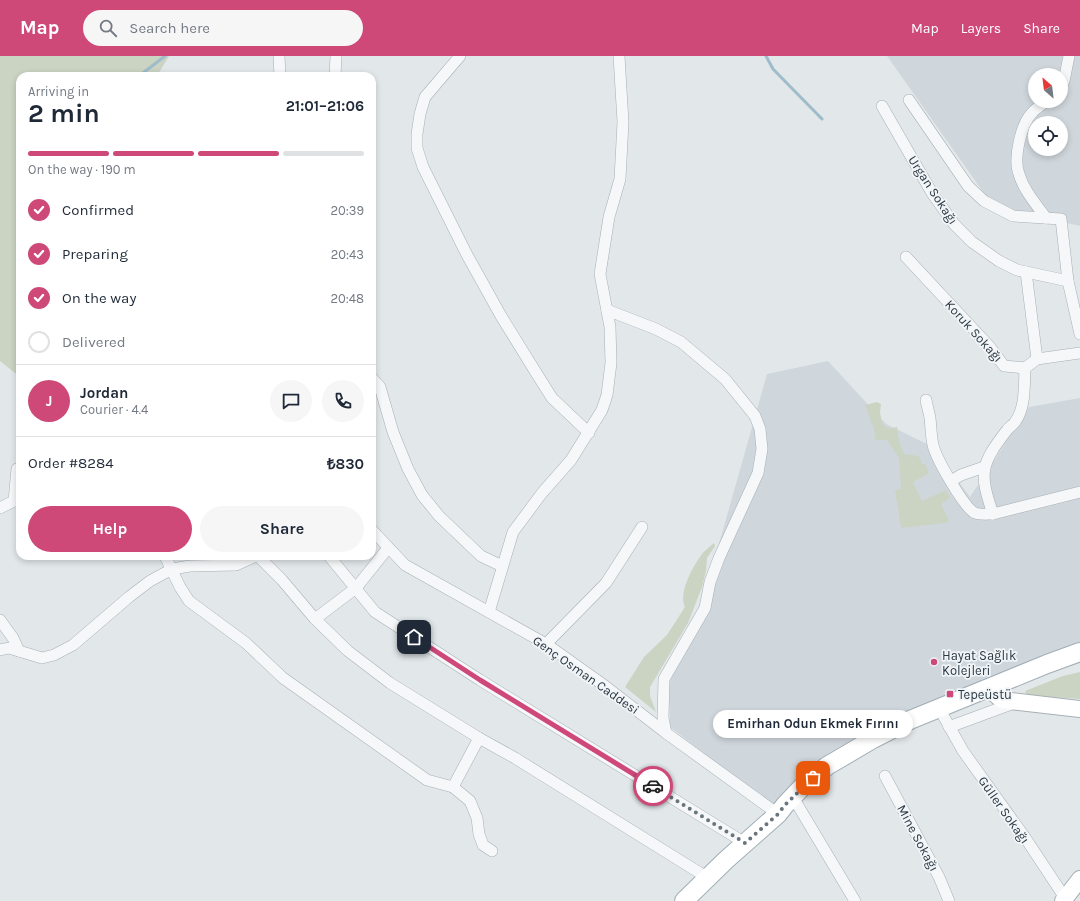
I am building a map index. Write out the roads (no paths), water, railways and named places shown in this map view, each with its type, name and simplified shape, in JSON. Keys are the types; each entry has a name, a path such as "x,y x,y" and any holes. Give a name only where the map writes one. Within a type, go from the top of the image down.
{"main road":[{"path":"778,814 791,810 820,784 843,767 886,744 945,717 994,691 1080,652"},
{"path":"994,691 1080,664"},
{"path":"684,901 778,814 805,784 827,766 896,726 945,717"}],"street":[{"path":"279,56 280,72"},
{"path":"335,72 336,56"},
{"path":"460,56 425,97 420,114 417,134 417,148 423,167 466,253 501,316 535,371 552,398 589,433"},
{"path":"489,612 513,532 542,493 571,460 602,410 607,395 611,363 610,327 600,274 609,217 620,179 623,122 619,56"},
{"path":"1067,68 1069,56"},
{"path":"909,100 968,186 984,201 1013,216 1061,219 1068,281 1079,328"},
{"name":"Urgan Sokağı","path":"882,106 932,193 954,224 972,242 999,261 1017,270 1068,281"},
{"path":"1038,108 1032,113 1025,125 1018,147 1018,172 1029,196 1046,218"},
{"name":"Koruk Sokağı","path":"906,256 990,347 1004,366 1025,368"},
{"path":"1026,272 1037,359"},
{"path":"607,310 656,329 681,342 725,378 755,416 760,429 762,449 758,473 718,558 710,582 705,608 664,679 663,718 666,733"},
{"path":"993,514 983,480 984,467 992,450 1015,421 1022,406 1025,368 1037,359 1080,353"},
{"path":"376,382 380,387 393,432 408,470 422,495 439,516 481,556 502,566"},
{"path":"926,400 929,414 930,433 936,455 968,508 974,513 993,514 1080,492"},
{"path":"951,481 961,475 984,467"},
{"path":"0,508 14,501 16,480"},
{"path":"546,644 606,583 642,527"},
{"name":"Genç Osman Caddesi","path":"376,534 405,566 546,644 778,814"},
{"path":"315,619 356,588 388,548"},
{"path":"167,560 180,587 189,601 246,644 283,678 427,780 453,787 470,801 483,845 492,851"},
{"path":"0,650 9,648 42,658 54,655 73,645 129,597 172,569 190,566 236,565 248,560"},
{"path":"261,560 282,580 315,619 348,651 390,683 479,738 515,758 708,878"},
{"path":"332,560 375,612 480,680 745,843"},
{"path":"0,620 13,638 19,651"},
{"path":"994,691 1002,700 1080,709"},
{"path":"945,717 1017,702"},
{"name":"Güller Sokağı","path":"945,717 963,751 1026,839 1065,900"},
{"path":"453,787 479,738"},
{"name":"Mine Sokağı","path":"885,776 939,877 949,901"},
{"path":"797,804 855,901"},
{"path":"1065,900 1080,879"}],"waterway":[{"path":"144,72 165,56"},
{"path":"766,56 773,69 822,119"}],"place":[{"name":"Hayat Sağlık Kolejleri","path":"934,662"},
{"name":"Tepeüstü","path":"950,694"},
{"name":"Emirhan Odun Ekmek Fırını","path":"813,778"}]}
